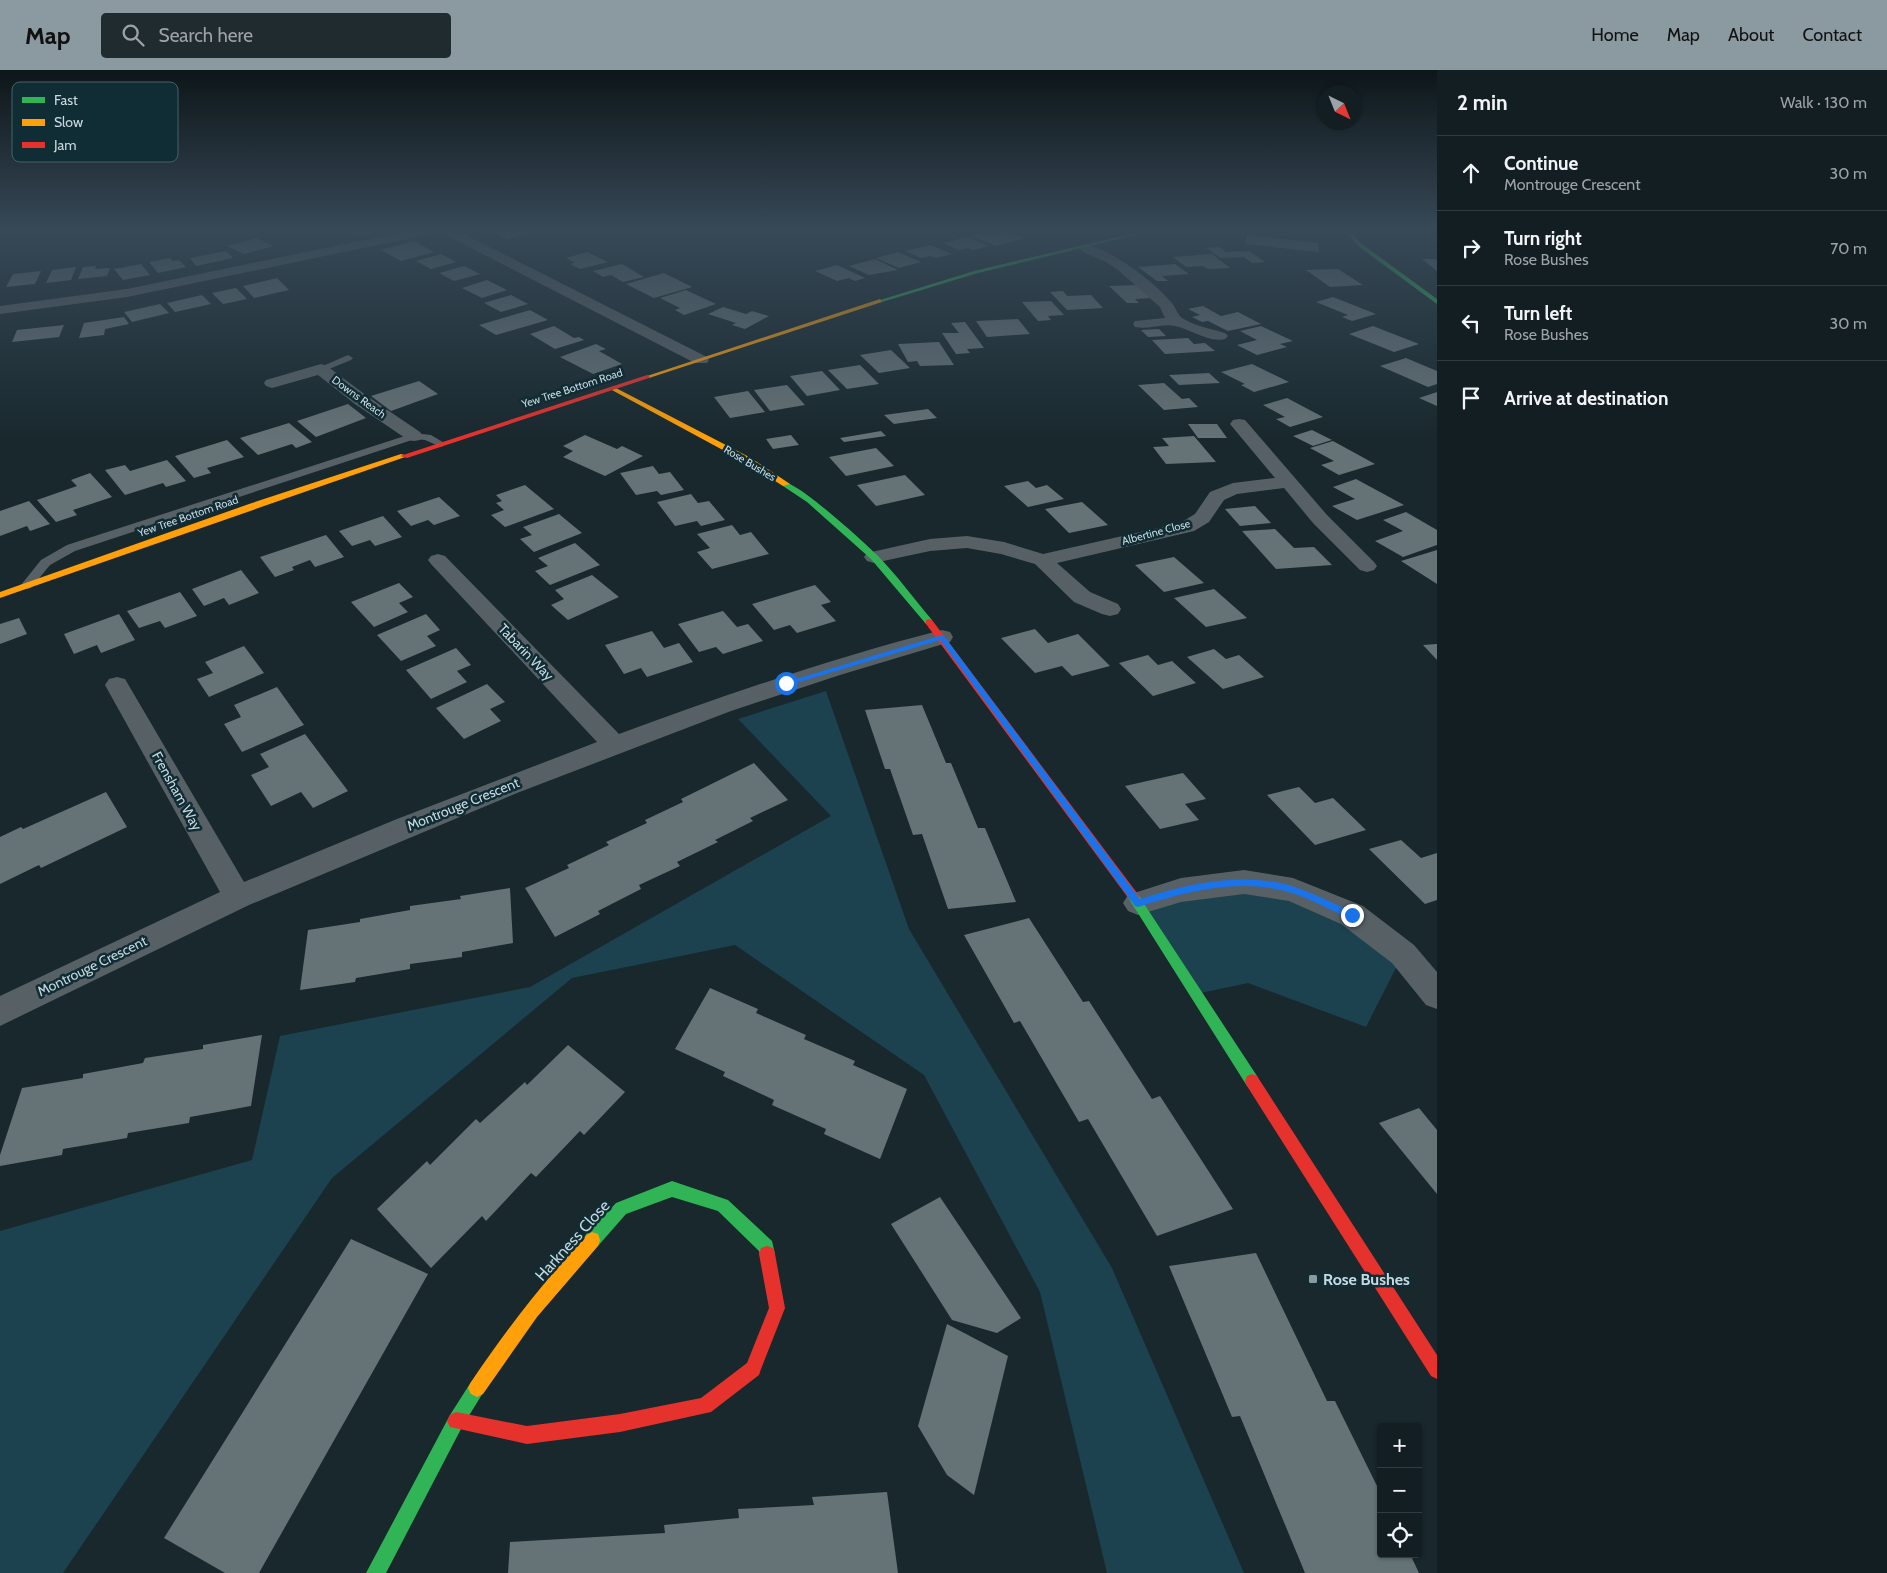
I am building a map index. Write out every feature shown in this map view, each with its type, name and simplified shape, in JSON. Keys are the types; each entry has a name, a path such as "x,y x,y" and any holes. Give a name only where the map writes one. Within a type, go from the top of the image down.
{"main road":[{"name":"Yew Tree Bottom Road","path":"0,595 252,506 888,299"},
{"name":"Rose Bushes","path":"612,388 748,460 810,500 874,558 942,637 1138,903 1437,1370"},
{"name":"Harkness Close","path":"376,1573 456,1422 503,1348 560,1275 620,1208 672,1189 723,1205 766,1247 777,1308 753,1369 705,1406 620,1423 527,1436 456,1422"}],"street":[{"path":"0,310 90,299"},
{"path":"582,299 701,360"},
{"path":"1159,299 1166,305 1170,315 1177,321 1194,329 1220,336"},
{"path":"1140,324 1177,321"},
{"name":"Downs Reach","path":"272,383 321,369 361,400 414,436"},
{"path":"1239,424 1320,519 1367,566"},
{"name":"Albertine Close","path":"1042,560 1187,527 1202,518 1217,496 1225,492 1233,489 1288,482"},
{"path":"874,558 930,545 967,542 1004,548 1042,560 1082,597 1110,609"},
{"name":"Tabarin Way","path":"438,560 614,744"},
{"name":"Montrouge Crescent","path":"0,1012 238,897 361,845 614,744 786,683 942,637"},
{"name":"Frensham Way","path":"118,684 238,897"},
{"path":"1138,903 1181,890 1244,882 1293,890 1352,915 1403,954 1437,996"}],"lane":[{"path":"321,369 348,358"},
{"path":"27,586 40,567 54,554 414,436 427,437 440,444"}],"shaded area":[{"path":"826,691 909,929 1112,1268 1244,1573 1107,1573 1040,1292 924,1075 735,945 572,978 332,1178 63,1573 0,1573 0,1231 252,1160 280,1036 530,987 831,816 738,719"},
{"path":"1181,890 1293,890 1403,954 1366,1027 1248,983 1196,994 1138,903"}],"building":[{"path":"184,299 206,299 211,304 175,312 167,303"},
{"path":"218,299 246,299 223,304"},
{"path":"497,299 519,299 528,304 501,312 484,303"},
{"path":"662,299 706,299 716,304 684,315 675,310 680,308"},
{"path":"1057,299 1095,299 1103,308 1067,310"},
{"path":"1123,299 1135,299 1139,303 1127,303"},
{"path":"1326,299 1338,299 1376,314 1352,321 1342,317 1348,315 1316,302"},
{"path":"1051,301 1064,315 1048,316 1051,320 1038,321 1022,302"},
{"path":"160,304 169,313 132,322 124,312"},
{"path":"1203,306 1221,316 1238,312 1261,324 1228,331 1208,321 1202,322 1192,317 1200,315 1188,309"},
{"path":"723,307 746,314 752,311 769,316 745,329 732,325 736,323 708,314"},
{"path":"530,310 548,320 496,335 479,325"},
{"path":"124,317 129,324 105,329 104,335 79,338 84,323"},
{"path":"1018,319 1030,334 987,337 976,321"},
{"path":"965,322 984,348 967,349 970,353 956,354 942,333 959,333 951,323"},
{"path":"64,325 59,337 12,342 17,330"},
{"path":"554,326 574,338 579,337 584,340 555,349 530,334"},
{"path":"1261,326 1293,341 1280,344 1287,347 1257,355 1237,345 1257,340 1240,331"},
{"path":"1373,326 1419,344 1394,352 1349,334"},
{"path":"1159,329 1166,336 1148,337 1141,330"},
{"path":"1188,338 1194,344 1205,343 1215,351 1165,354 1152,340"},
{"path":"939,342 954,365 920,366 917,361 908,362 898,344"},
{"path":"596,344 606,349 599,351 622,364 593,374 560,357"},
{"path":"891,350 910,368 879,373 860,355"},
{"path":"1406,358 1437,371 1437,384 1428,387 1380,366"},
{"path":"1252,364 1289,382 1254,392 1241,385 1245,384 1221,372"},
{"path":"860,365 879,384 847,389 828,370"},
{"path":"822,371 840,390 807,396 790,376"},
{"path":"1209,373 1220,383 1179,385 1169,375"},
{"path":"419,381 438,394 391,411 371,396"},
{"path":"1164,383 1182,399 1189,398 1198,407 1164,410 1138,385"},
{"path":"787,385 805,405 770,411 754,390"},
{"path":"748,391 765,412 730,418 714,397"},
{"path":"1437,392 1437,406 1419,398"},
{"path":"1287,398 1323,417 1290,427 1276,419 1285,417 1263,405"},
{"path":"348,404 366,418 316,437 297,421"},
{"path":"928,409 937,418 894,424 884,415"},
{"path":"289,423 312,442 296,448 292,444 258,455 240,438"},
{"path":"1188,424 1217,424 1227,438 1198,438"},
{"path":"1312,430 1332,440 1313,446 1293,436"},
{"path":"881,431 886,436 844,442 840,438"},
{"path":"585,435 617,449 622,446 643,456 605,476 563,457 573,451 563,446"},
{"path":"791,435 799,445 773,449 766,439"},
{"path":"1194,436 1216,462 1166,464 1153,447 1169,446 1162,438"},
{"path":"227,440 244,457 207,468 211,473 194,478 175,456"},
{"path":"1333,441 1375,464 1339,475 1321,465 1334,461 1310,448"},
{"path":"876,448 894,466 846,476 829,457"},
{"path":"167,460 186,481 166,487 163,483 125,495 105,470 125,465 130,471"},
{"path":"653,466 659,474 670,472 684,490 661,495 657,491 636,495 620,473"},
{"path":"90,473 112,497 73,510 77,515 56,522 37,500 77,486 71,480"},
{"path":"905,475 925,495 876,506 857,485"},
{"path":"1356,479 1404,505 1357,520 1332,506 1355,499 1333,487"},
{"path":"1028,481 1036,488 1047,485 1064,499 1028,507 1004,486"},
{"path":"525,485 554,509 505,527 491,515 504,510 496,503 502,501 496,495"},
{"path":"691,494 698,503 709,501 725,520 701,526 697,521 675,526 657,502"},
{"path":"439,497 460,516 434,525 428,520 411,526 397,511"},
{"path":"29,501 50,524 30,531 27,526 0,536 0,511"},
{"path":"1082,502 1108,525 1069,533 1045,509"},
{"path":"1255,506 1271,523 1240,526 1225,509"},
{"path":"1406,512 1437,530 1437,545 1403,557 1375,541 1403,531 1383,520"},
{"path":"559,514 582,533 534,552 520,539 532,535 523,527"},
{"path":"383,516 402,537 375,546 370,540 352,546 339,531"},
{"path":"732,525 740,535 751,532 769,554 712,569 697,552 710,548 697,534"},
{"path":"1275,529 1294,548 1314,547 1332,565 1276,569 1242,531"},
{"path":"326,535 344,557 315,567 310,560 292,567 294,570 275,577 260,557"},
{"path":"575,543 600,565 550,585 535,571 548,566 538,558"},
{"path":"1437,550 1437,584 1401,561"},
{"path":"1174,557 1204,583 1164,592 1135,565"},
{"path":"241,570 259,593 229,605 224,598 204,606 192,589"},
{"path":"592,575 619,597 568,620 551,605 564,599 555,590"},
{"path":"399,583 413,597 399,603 408,612 374,627 351,602"},
{"path":"815,585 831,602 821,605 836,621 797,633 790,625 774,630 752,604"},
{"path":"1214,589 1247,618 1206,627 1174,598"},
{"path":"180,592 197,616 165,628 160,621 139,628 127,611"},
{"path":"723,611 737,627 748,624 763,641 723,654 716,647 699,652 678,624"},
{"path":"119,614 135,640 101,653 97,645 74,654 64,634"},
{"path":"426,614 440,630 427,636 436,646 401,661 377,635"},
{"path":"19,618 27,634 0,644 0,624"},
{"path":"1035,629 1048,643 1078,634 1110,666 1072,676 1062,666 1035,673 1001,638"},
{"path":"652,631 664,648 679,643 693,662 647,677 641,668 624,674 605,645"},
{"path":"1437,644 1437,660 1423,645"},
{"path":"244,646 264,673 209,697 197,679 213,673 205,662"},
{"path":"456,648 471,665 457,671 467,682 431,699 406,670"},
{"path":"1214,649 1226,659 1239,655 1264,677 1223,689 1187,657"},
{"path":"1148,655 1158,665 1172,661 1196,683 1153,696 1119,663"},
{"path":"487,684 505,702 490,709 501,721 464,739 436,708"},
{"path":"277,687 304,725 242,752 224,724 241,717 234,705"},
{"path":"922,705 946,763 951,763 978,828 985,828 1016,902 948,909 922,834 913,835 890,769 885,769 865,710"},
{"path":"305,734 348,791 313,808 301,792 271,806 251,775 269,767 260,754"},
{"path":"754,763 788,800 750,818 753,821 715,840 718,842 677,862 680,866 639,885 641,889 598,911 600,914 555,937 525,888 569,868 567,865 609,845 606,842 647,823 645,820 683,802 681,799"},
{"path":"1183,773 1206,799 1185,804 1199,820 1160,829 1125,786"},
{"path":"1299,787 1315,803 1333,798 1366,830 1315,845 1267,795"},
{"path":"106,792 127,827 41,868 39,865 0,884 0,837 21,827 23,829"},
{"path":"1401,840 1421,858 1437,853 1437,900 1425,904 1369,849"},
{"path":"510,888 513,943 462,952 462,957 410,964 410,969 356,978 355,982 300,990 308,930 360,922 360,919 410,910 410,906 461,899 460,896"},
{"path":"1029,918 1083,1002 1089,1001 1152,1099 1160,1096 1233,1209 1157,1236 1088,1119 1079,1122 1020,1021 1014,1023 964,935"},
{"path":"710,988 758,1009 756,1013 806,1035 804,1039 855,1061 853,1065 907,1089 880,1159 824,1134 826,1129 772,1105 774,1100 723,1076 725,1072 675,1049"},
{"path":"262,1035 251,1106 190,1117 189,1123 128,1133 127,1138 63,1149 62,1155 0,1166 0,1155 22,1088 83,1078 83,1074 143,1063 145,1058 203,1049 203,1045"},
{"path":"568,1045 625,1092 584,1135 580,1131 536,1177 531,1173 486,1221 482,1216 431,1268 377,1209 427,1161 430,1165 476,1119 480,1123 525,1082 527,1085"},
{"path":"1419,1108 1437,1130 1437,1194 1379,1123"},
{"path":"940,1197 1021,1318 997,1333 952,1320 891,1224"},
{"path":"351,1239 428,1274 259,1573 225,1573 164,1538"},
{"path":"1256,1253 1327,1401 1335,1401 1377,1486 1377,1558 1412,1558 1419,1573 1305,1573 1240,1416 1232,1417 1169,1266"},
{"path":"947,1324 1008,1356 974,1495 947,1475 918,1426"},
{"path":"887,1492 898,1573 508,1573 510,1542 665,1533 664,1525 739,1518 738,1509 814,1505 812,1497"}],"traffic: fast":[{"path":"880,301 886,299"},
{"path":"1433,299 1437,302"},
{"path":"786,484 810,500 874,557 929,622"},
{"path":"1133,896 1252,1081"},
{"path":"592,1240 621,1208 672,1189 723,1205 766,1247 767,1254"},
{"path":"376,1573 456,1421 477,1388"}],"traffic: slow":[{"path":"647,377 880,301"},
{"path":"612,388 748,460 786,484"},
{"path":"0,595 252,506 404,456"},
{"path":"477,1388 503,1349 532,1311 592,1240"}],"traffic: jam":[{"path":"404,456 647,377"},
{"path":"929,622 1133,896"},
{"path":"1252,1081 1437,1370"},
{"path":"456,1421 527,1435 620,1423 705,1406 753,1369 777,1308 767,1254"}],"place":[{"name":"Rose Bushes","path":"1313,1279"}],"route":[{"path":"786,683 942,637 1138,903 1181,890 1244,882 1293,890 1352,915"}]}
